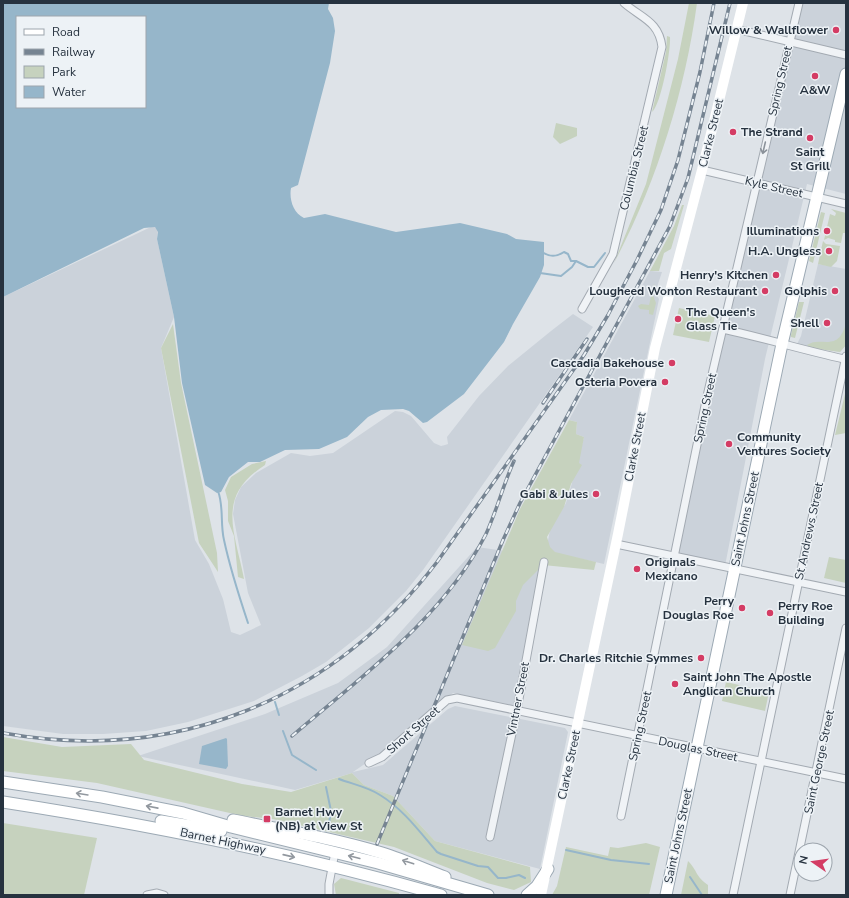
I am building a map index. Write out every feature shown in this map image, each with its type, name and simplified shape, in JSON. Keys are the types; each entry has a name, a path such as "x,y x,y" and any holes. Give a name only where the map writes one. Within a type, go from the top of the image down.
{"main road":[{"name":"Clarke Street","path":"541,895 548,869 616,544 655,348 702,170 743,3"},
{"name":"Saint Johns Street","path":"666,895 782,344 846,74"},
{"name":"Barnet Highway","path":"3,782 102,797 183,813 257,834 335,852 488,895"},
{"path":"3,795 231,833 257,834"},
{"name":"Barnet Highway","path":"3,802 166,829 332,866 441,895"},
{"name":"Barnet Highway","path":"183,813 209,815 308,834 381,853 417,865 469,889"},
{"path":"527,895 537,886 548,869"}],"street":[{"name":"Columbia Street","path":"582,309 612,254 647,117 662,47 659,32 651,22 624,3"},
{"name":"Spring Street","path":"620,816 723,329 756,182 799,3"},
{"path":"736,30 846,55"},
{"name":"Kyle Street","path":"702,170 846,204"},
{"path":"723,329 845,358"},
{"name":"St Andrews Street","path":"733,895 845,358"},
{"path":"616,544 846,592"},
{"name":"Vintner Street","path":"490,837 517,710 544,562"},
{"name":"Saint George Street","path":"790,895 846,628"},
{"name":"Douglas Street","path":"457,698 846,780"},
{"name":"Short Street","path":"369,763 382,757 447,700 457,698"},
{"path":"329,895 329,884 335,852"},
{"path":"147,895 157,893 164,895"}],"shaded area":[{"path":"800,3 846,3 846,194 807,184 765,359 725,566 675,556 756,182"},
{"path":"153,226 158,229 157,239 174,317 161,348 195,540 209,564 223,599 231,632 240,635 261,625 248,593 233,514 235,500 241,487 256,473 291,453 310,456 333,453 395,411 403,412 411,416 434,443 441,446 448,444 447,437 479,396 508,366 551,331 573,314 593,327 423,570 406,591 369,628 326,662 254,701 188,722 146,731 103,734 63,734 3,726 3,297"},
{"path":"818,264 846,269 846,345 840,352 797,344 801,336"},
{"path":"650,271 662,272 655,293 659,299 604,564 546,551 550,530 566,503 584,437 576,434 577,422 569,420"},
{"path":"477,547 534,555 546,551 516,706 453,693 385,750 353,772 383,765 448,709 455,706 565,728 568,732 540,869 435,841 393,796 364,785 352,773 295,790 138,756 265,714 338,683 387,647"}],"green space":[{"path":"689,3 697,3 692,36 677,104 656,169 643,202 614,263 646,184 678,59"},
{"path":"667,36 670,37 670,44 665,77 659,99 652,112 666,52"},
{"path":"556,123 577,128 577,136 560,144 553,137"},
{"path":"682,205 684,205 671,249 664,253 659,271 650,271 674,226"},
{"path":"831,209 846,213 846,233 843,233 841,243 835,242 835,240 828,238 824,240 830,214 835,216 836,213"},
{"path":"821,212 825,213 813,263 809,261"},
{"path":"823,241 826,244 840,246 837,261 831,267 818,264"},
{"path":"654,284 653,295 656,303 653,315 649,314 649,310 640,309 638,306 641,304 649,305"},
{"path":"799,302 804,302 795,338 791,337 791,335"},
{"path":"679,308 715,316 709,342 673,335"},
{"path":"846,323 846,345 840,352 811,348 807,345 812,342 834,341 843,332"},
{"path":"173,324 181,383 217,553 218,572 199,543 161,348"},
{"path":"846,390 846,433 835,435"},
{"path":"569,420 577,422 576,434 584,437 579,463 582,465 571,484 564,507 547,537 550,547 555,552 596,562 594,570 543,565 523,585 516,601 516,611 495,648 488,651 462,645 520,509"},
{"path":"266,461 265,465 249,477 239,490 234,502 232,516 236,545 244,579 238,577 234,536 228,521 228,501 225,490 231,477 252,464"},
{"path":"829,557 846,560 846,583 824,578"},
{"path":"726,682 769,692 765,711 722,701"},
{"path":"3,737 62,747 131,744 144,760 242,784 291,792 352,773 364,785 393,796 435,841 530,867 531,882 514,890 487,883 394,847 273,819 243,816 97,783 3,771"},
{"path":"3,823 97,838 84,895 3,895"},
{"path":"646,843 660,847 649,895 552,895 557,886 566,847 608,856 610,847 618,848"},
{"path":"688,861 701,879 708,885 708,895 681,895"},
{"path":"341,878 399,893 399,895 336,895 334,884"}],"water":[{"path":"3,3 329,3 328,9 333,18 335,31 330,63 298,185 291,188 291,201 297,213 304,218 325,214 396,232 460,223 507,234 516,239 544,242 544,265 540,277 504,342 464,394 427,422 423,423 409,411 403,409 381,410 368,417 347,437 319,449 285,450 260,462 248,462 229,477 221,492 217,493 205,485 182,383 174,317 157,239 158,232 155,227 144,228 3,297"},
{"path":"226,738 228,766 226,769 199,764 202,746"}],"waterway":[{"path":"542,252 553,256 564,252 568,254 571,261 576,261"},
{"path":"540,273 561,276 572,267 576,261 588,267 594,267 605,253"},
{"path":"218,491 221,503 223,534 226,550 248,623"},
{"path":"275,702 279,715"},
{"path":"283,731 292,755 316,770"},
{"path":"339,779 380,795 396,807 437,852 478,866 488,867 498,878 519,875 525,878"},
{"path":"326,787 331,811 328,829"},
{"path":"566,850 611,860 649,864"},
{"path":"690,877 702,895"}],"railway":[{"path":"3,733 67,740 128,739 188,729 245,711 298,685 349,652 395,611 437,562 584,355 608,315 637,260 661,210 678,160 700,72 714,3"},
{"path":"377,844 503,540 520,503 670,226 688,178 730,3"},
{"path":"543,403 587,339"},
{"path":"292,736 373,668 424,619 447,593 468,564 486,534 514,461"}],"place":[{"name":"Willow & Wallflower","path":"836,30"},
{"name":"A&W","path":"815,76"},
{"name":"The Strand","path":"733,132"},
{"name":"Saint St Grill","path":"810,138"},
{"name":"Illuminations","path":"827,231"},
{"name":"H.A. Ungless","path":"829,251"},
{"name":"Henry's Kitchen","path":"776,275"},
{"name":"Lougheed Wonton Restaurant","path":"765,291"},
{"name":"Golphis","path":"835,291"},
{"name":"The Queen's Glass Tie","path":"678,319"},
{"name":"Shell","path":"827,323"},
{"name":"Cascadia Bakehouse","path":"672,363"},
{"name":"Osteria Povera","path":"665,382"},
{"name":"Community Ventures Society","path":"729,444"},
{"name":"Gabi & Jules","path":"596,494"},
{"name":"Originals Mexicano","path":"637,569"},
{"name":"Perry Douglas Roe","path":"742,608"},
{"name":"Perry Roe Building","path":"770,613"},
{"name":"Dr. Charles Ritchie Symmes","path":"701,658"},
{"name":"Saint John The Apostle Anglican Church","path":"675,684"},
{"name":"Barnet Hwy (NB) at View St","path":"267,819"}]}
